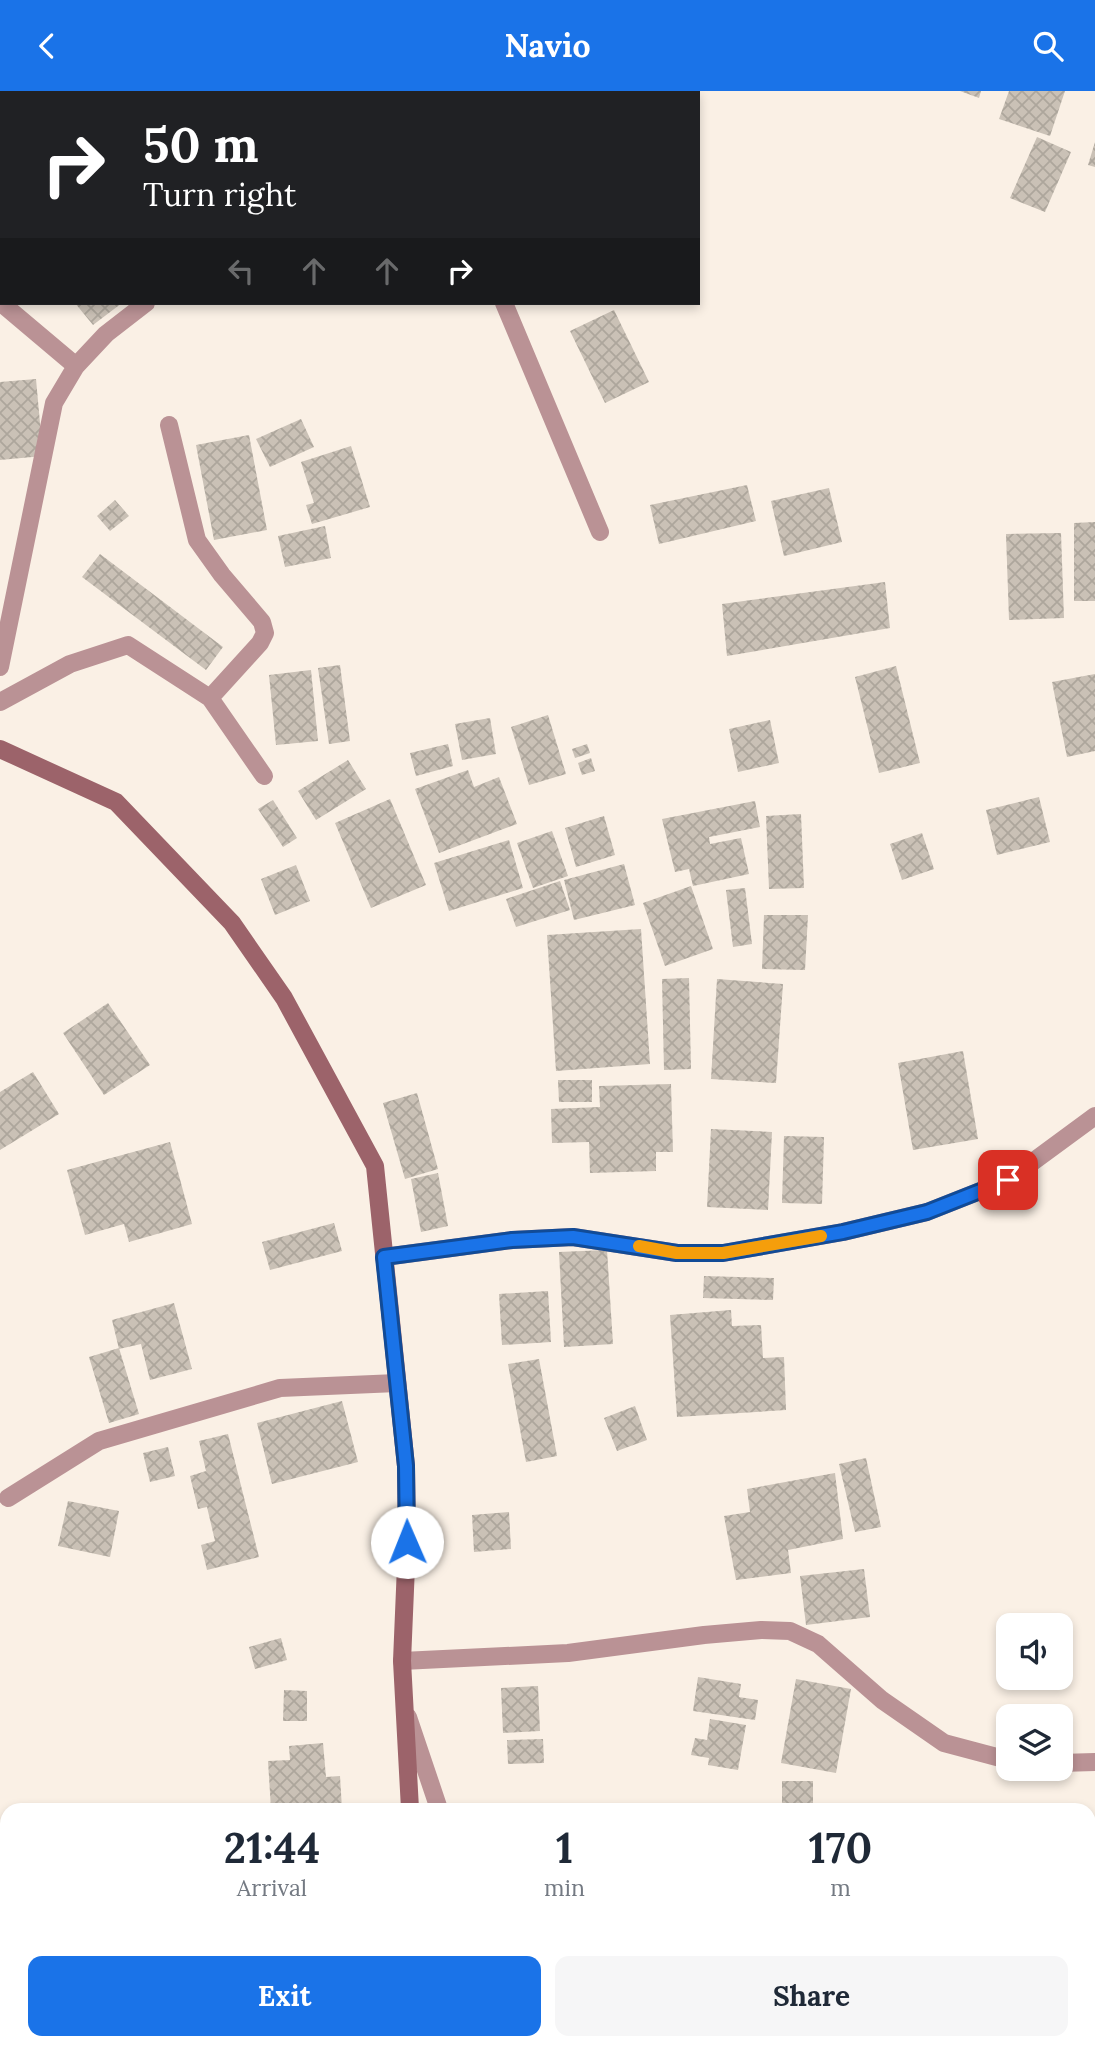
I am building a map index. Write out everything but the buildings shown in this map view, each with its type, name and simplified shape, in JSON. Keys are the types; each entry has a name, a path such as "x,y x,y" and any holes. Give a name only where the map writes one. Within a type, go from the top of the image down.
{"street":[{"path":"4,305 76,366"},
{"path":"0,667 54,403 76,366 106,334 143,305"},
{"path":"506,305 600,532"},
{"path":"169,425 197,540 222,575 262,622 265,633 260,643 210,698"},
{"path":"0,702 70,664 128,646 210,698 264,776"},
{"path":"0,749 116,802 232,923 284,997 375,1166 406,1466 407,1542 402,1661 410,1803"},
{"path":"384,1257 512,1240 573,1237 677,1253 723,1253 843,1232 927,1212 1008,1180 1095,1116"},
{"path":"8,1499 99,1441 280,1388 397,1383"},
{"path":"402,1661 568,1653 704,1635 761,1630 790,1632 818,1644 882,1700 944,1743 996,1757"},
{"path":"404,1706 437,1803"},
{"path":"1073,1763 1095,1762"}],"slow traffic":[{"path":"639,1246 677,1253 723,1253 821,1236"}],"route":[{"path":"407,1542 406,1466 384,1257 512,1240 573,1237 677,1253 723,1253 843,1232 927,1212 1008,1180"}]}
